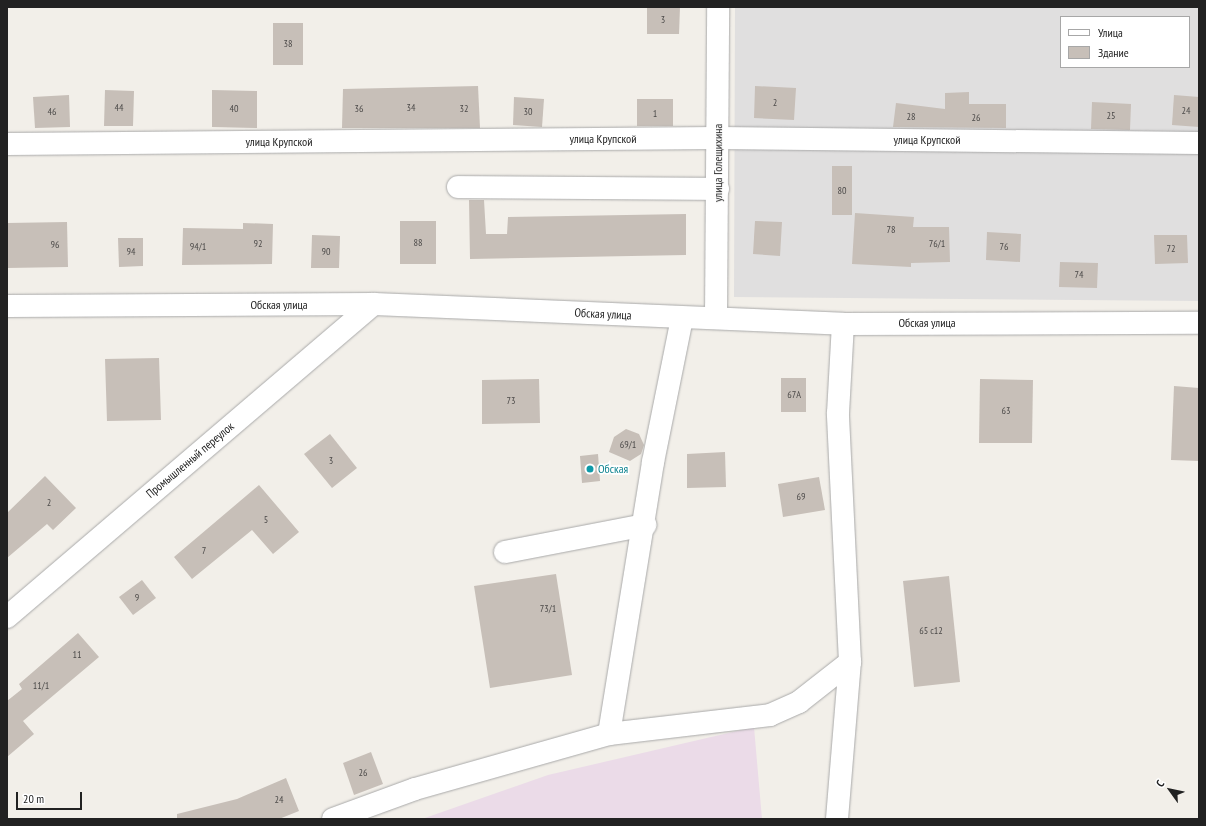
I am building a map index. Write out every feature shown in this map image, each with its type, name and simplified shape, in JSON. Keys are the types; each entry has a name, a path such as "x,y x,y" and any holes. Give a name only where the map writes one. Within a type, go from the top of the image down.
{"street":[{"name":"улица Голещихина","path":"716,318 718,7"},
{"name":"улица Крупской","path":"7,144 718,138 1199,142"},
{"path":"458,187 718,189"},
{"name":"Обская улица","path":"7,306 374,304 843,324 1199,323"},
{"name":"Промышленный переулок","path":"9,611 374,304"},
{"path":"609,734 645,525 653,462 682,318"},
{"path":"837,819 850,662 838,413 843,324"},
{"path":"505,552 645,525"},
{"path":"334,819 415,789 609,734 770,715 799,702 850,662"}],"shaded area":[{"path":"735,7 1199,7 1199,301 734,297"},
{"path":"754,727 762,819 422,819 548,775"}],"building":[{"path":"647,7 680,7 679,34 647,34"},
{"path":"273,23 303,23 303,65 273,65"},
{"path":"478,86 480,128 342,128 343,89"},
{"path":"755,86 796,88 794,120 754,118"},
{"path":"105,90 134,91 133,126 104,126"},
{"path":"212,90 257,91 257,128 212,127"},
{"path":"969,92 969,104 1006,104 1006,128 893,127 896,103 945,109 945,93"},
{"path":"69,95 70,127 35,128 33,97"},
{"path":"1174,95 1199,97 1199,127 1172,125"},
{"path":"514,97 544,99 542,127 513,125"},
{"path":"637,99 673,99 673,126 637,126"},
{"path":"1092,102 1131,104 1130,130 1091,129"},
{"path":"832,166 852,166 852,215 832,215"},
{"path":"469,200 484,200 486,234 507,234 508,217 686,214 686,255 470,259"},
{"path":"855,213 914,217 913,227 949,227 950,262 911,263 911,267 852,264"},
{"path":"400,221 436,221 436,264 400,264"},
{"path":"755,221 782,222 780,256 753,254"},
{"path":"67,222 68,267 7,268 7,223"},
{"path":"243,223 273,224 272,264 182,265 183,228 243,229"},
{"path":"987,232 1021,234 1020,262 986,260"},
{"path":"312,235 340,236 339,268 311,268"},
{"path":"1154,235 1187,235 1188,263 1155,264"},
{"path":"118,238 143,238 143,266 119,267"},
{"path":"1060,262 1098,263 1097,288 1059,287"},
{"path":"159,358 161,420 107,421 105,359"},
{"path":"781,378 806,378 806,412 781,412"},
{"path":"539,379 540,423 482,424 482,380"},
{"path":"980,379 1033,380 1032,443 979,443"},
{"path":"1174,386 1199,388 1199,461 1171,460"},
{"path":"626,429 639,434 644,445 641,454 630,461 609,452 614,437"},
{"path":"330,434 357,468 332,488 304,454"},
{"path":"725,452 726,487 687,488 687,454"},
{"name":"Обская","path":"598,454 600,481 582,483 580,456"},
{"path":"45,476 76,508 53,530 47,524 7,558 7,513"},
{"path":"819,477 825,510 783,517 778,484"},
{"path":"259,485 299,532 273,554 252,530 192,579 174,557"},
{"path":"556,574 572,675 490,688 474,586"},
{"path":"949,576 960,682 914,687 903,581"},
{"path":"142,580 156,598 133,615 119,597"},
{"path":"78,633 99,657 23,721 34,734 7,757 7,701 22,689 19,684"},
{"path":"371,752 383,784 354,795 343,763"},
{"path":"286,778 299,811 279,819 177,819 177,814 237,799"}],"place":[{"name":"Обская","path":"590,469"}]}
